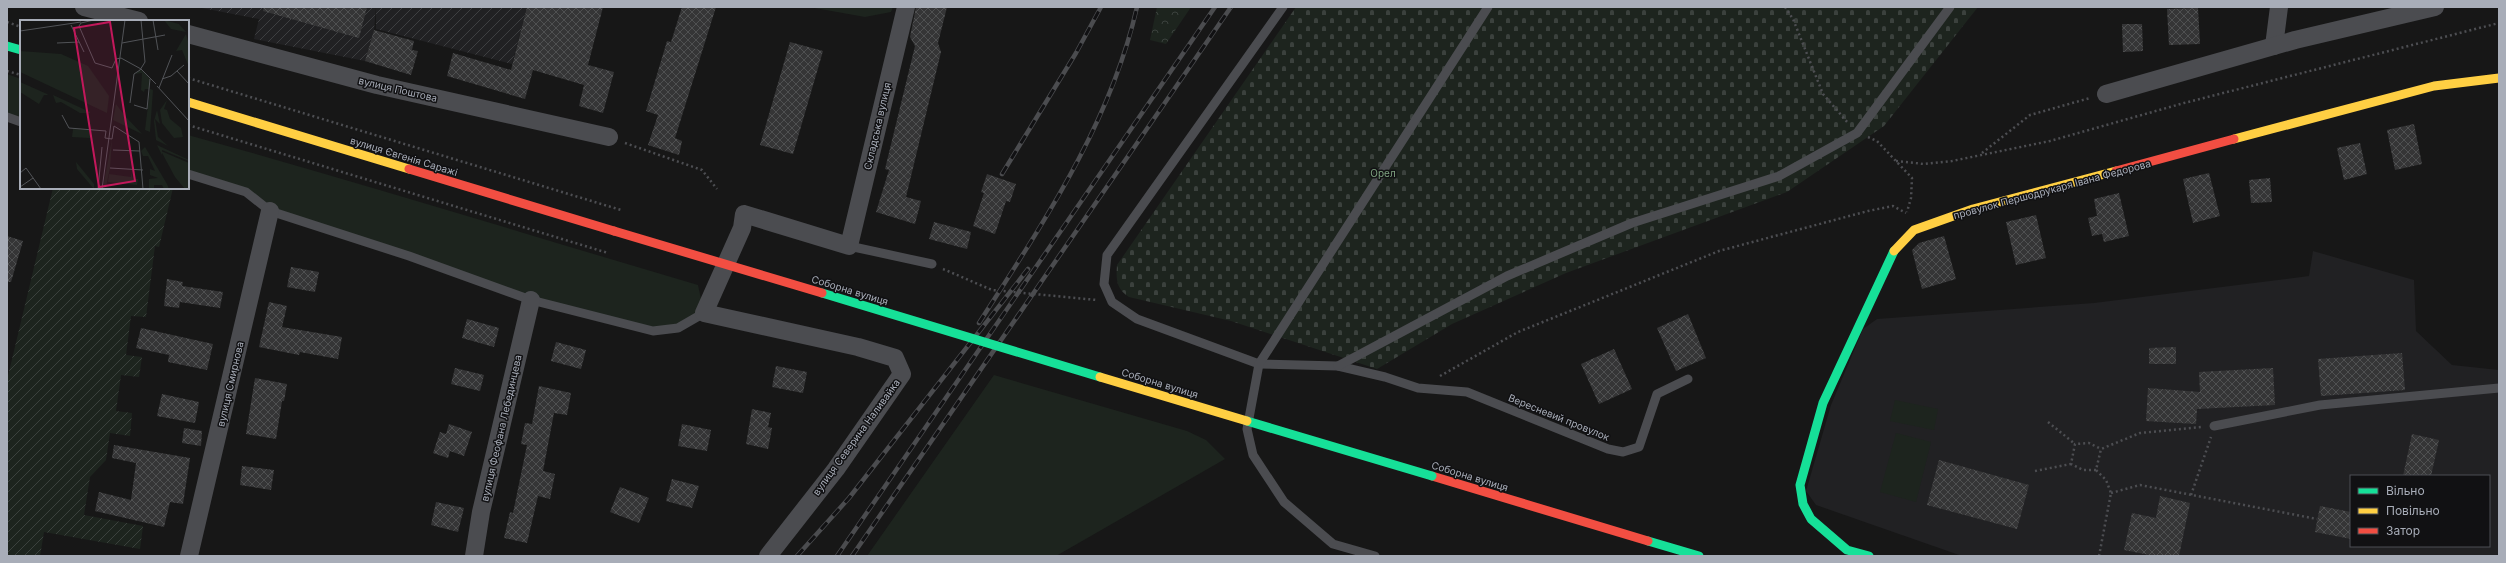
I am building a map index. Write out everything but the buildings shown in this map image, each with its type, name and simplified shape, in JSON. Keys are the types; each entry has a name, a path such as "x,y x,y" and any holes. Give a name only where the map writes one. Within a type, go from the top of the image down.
{"main road":[{"path":"7,46 20,50"},
{"name":"провулок Першодрукаря Івана Федорова","path":"1869,556 1847,550 1811,519 1803,504 1800,485 1823,402 1895,249 1914,230 1973,209 2426,88 2499,78"},
{"name":"вулиця Євгенія Саражі","path":"189,102 614,231"},
{"name":"Соборна вулиця","path":"614,231 1699,556"}],"street":[{"path":"84,7 135,20"},
{"name":"Складська вулиця","path":"848,246 906,7"},
{"path":"2274,46 2279,7"},
{"path":"2106,94 2274,46 2435,7"},
{"name":"вулиця Поштова","path":"189,34 377,85 609,137"},
{"name":"вулиця Смирнова","path":"189,556 270,211"},
{"path":"704,313 742,228 744,214 848,246"},
{"name":"вулиця Феофана Лебединцева","path":"474,556 480,512 531,300"},
{"name":"вулиця Северина Наливайка","path":"704,313 858,346 888,355 895,358 902,374 836,469 768,556"}],"lane":[{"path":"1112,302 1104,284 1107,255 1283,7"},
{"path":"1375,556 1333,544 1284,502 1253,455 1247,429 1260,364 1488,7"},
{"path":"1338,366 1508,276 1632,223 1779,176 1857,133 1950,7"},
{"path":"7,117 20,122"},
{"path":"189,174 246,192 270,211 409,256 531,300 653,331 678,328 704,313"},
{"path":"848,246 932,264"},
{"name":"Вересневий провулок","path":"1112,302 1137,319 1260,364 1338,366 1385,377 1418,388 1467,392 1608,449 1623,452 1639,447 1657,394 1688,379"},
{"path":"2214,426 2320,405 2499,388"}],"path":[{"path":"1785,7 1793,19 1823,94 1857,133 1876,141 1912,178 1911,198 1904,220"},
{"path":"7,22 20,27"},
{"path":"1896,161 1924,164 2050,140 2176,105 2499,23"},
{"path":"7,71 20,75"},
{"path":"189,78 621,210"},
{"path":"1981,154 2030,115 2106,94"},
{"path":"189,125 608,253"},
{"path":"609,137 702,170 717,189"},
{"path":"1418,388 1518,332 1719,251 1868,211 1893,206 1906,213"},
{"path":"932,264 992,290 1112,302"},
{"path":"2048,422 2075,444 2089,443 2101,449 2140,433 2214,426 2191,495"},
{"path":"2071,464 2075,444"},
{"path":"2096,470 2101,449"},
{"path":"2035,471 2071,464 2083,470 2096,470 2106,480 2111,493 2099,556"},
{"path":"2111,493 2140,486 2317,519"}],"shaded area":[{"path":"197,7 376,7 374,30 365,61 254,39 259,19"},
{"path":"376,7 527,7 512,64 376,29"},
{"path":"2313,251 2414,280 2416,331 2452,365 2499,370 2499,556 1962,556 1816,505 1806,491 1831,405 1863,329 1877,319 2094,303 2309,276"}],"green space":[{"path":"809,7 893,7 891,12 865,17"},
{"path":"1157,7 1191,7 1166,44 1150,40"},
{"name":"Орел","path":"1296,7 1978,7 1884,126 1787,192 1566,273 1452,324 1377,369 1231,321 1129,297 1122,291 1118,283 1117,265"},
{"path":"7,74 20,79 20,122 7,117"},
{"path":"189,135 380,190 698,285 704,313 678,328 653,331 531,300 270,211 246,192 189,174"},
{"path":"53,189 173,189 159,247 155,246 146,317 131,316 126,355 142,357 139,377 121,375 116,411 132,413 130,436 110,433 106,460 90,477 84,515 143,526 140,549 44,532 40,556 7,556 7,380"},
{"path":"994,375 1187,431 1206,440 1225,459 1056,556 867,556"},
{"path":"1895,400 1938,409 1934,430 1890,421"},
{"path":"1896,433 1931,442 1916,502 1880,492"}],"railway":[{"path":"1002,174 1076,53 1101,7"},
{"path":"979,323 1027,248 1072,172 1110,92 1125,50 1137,7"},
{"path":"837,556 1215,7"},
{"path":"852,556 1231,7"},
{"path":"797,556 849,498 1028,269"}],"traffic: fast":[{"path":"7,46 20,50"},
{"path":"1869,556 1847,550 1811,519 1803,504 1800,485 1823,403 1894,251"},
{"path":"822,293 1100,377"},
{"path":"1247,421 1432,476"},
{"path":"1648,541 1699,556"}],"traffic: slow":[{"path":"2234,139 2434,86 2499,78"},
{"path":"189,102 409,169"},
{"path":"1894,251 1914,230 1973,209 2116,171"},
{"path":"1100,377 1247,421"}],"traffic: jam":[{"path":"2116,171 2234,139"},
{"path":"409,169 614,231"},
{"path":"614,231 822,293"},
{"path":"1432,476 1648,541"}]}
